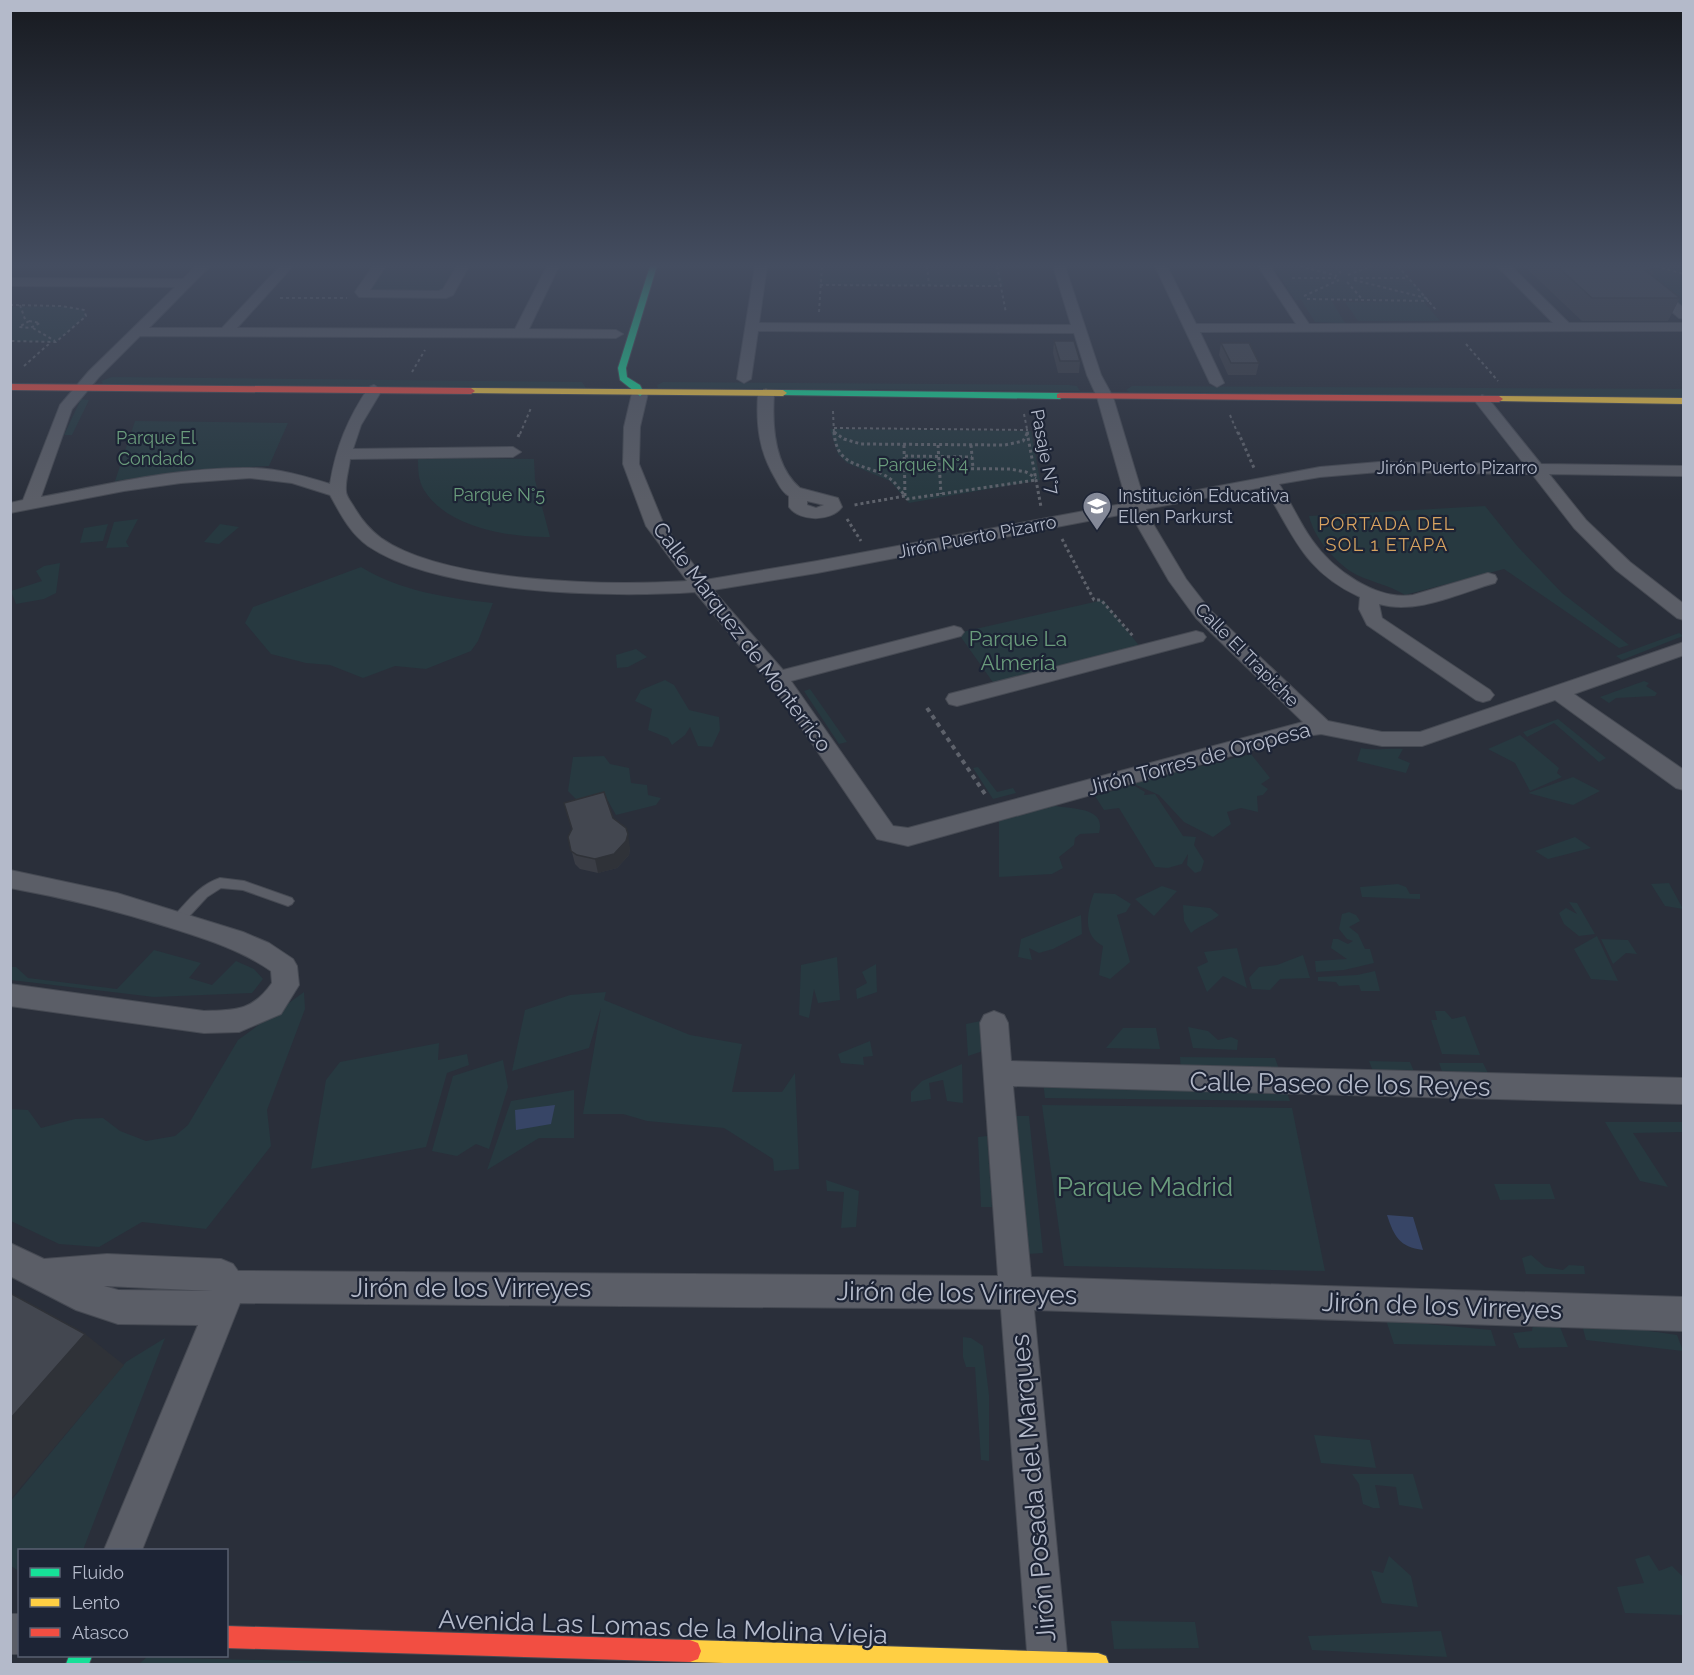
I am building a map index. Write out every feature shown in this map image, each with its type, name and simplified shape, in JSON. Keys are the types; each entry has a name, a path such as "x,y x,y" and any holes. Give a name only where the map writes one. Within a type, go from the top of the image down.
{"main road":[{"path":"611,349 613,344"},
{"path":"623,378 622,368 629,344"},
{"path":"10,373 50,373"},
{"path":"73,373 117,374"},
{"path":"164,374 931,381"},
{"path":"600,378 601,387 612,393"},
{"path":"623,378 638,387 640,393"},
{"path":"1300,384 1657,387"},
{"path":"11,387 1021,396 1099,386 1222,398 1683,401"},
{"path":"11,387 40,394 66,408"},
{"name":"Avenida Las Lomas de la Molina Vieja","path":"228,1637 867,1661 1098,1665"},
{"path":"290,1656 294,1640"}],"street":[{"path":"30,504 66,408 80,388 125,344"},
{"path":"744,379 749,344"},
{"name":"Calle El Trapiche","path":"1084,344 1140,517 1178,581 1203,614 1275,686 1321,727"},
{"path":"1200,344 1217,383"},
{"path":"10,508 124,486 181,478 250,473 294,478 337,492 343,454 353,425 374,390"},
{"name":"Calle Marquez de Monterrico","path":"640,393 632,426 632,464 655,526 700,586 778,678 885,832"},
{"path":"766,394 763,428 767,448 791,490 798,494"},
{"path":"1482,400 1535,469 1599,544 1683,614"},
{"path":"343,454 515,446"},
{"name":"Jirón Puerto Pizarro","path":"337,492 354,523 375,542 406,557 442,569 486,578 564,586 639,590 700,586 817,567 1268,481 1359,468 1683,471"},
{"path":"1268,481 1279,495 1304,542 1333,573 1370,595 1401,602 1488,579"},
{"path":"1370,595 1369,609 1374,621 1483,695"},
{"path":"778,678 954,632"},
{"path":"957,699 1196,637"},
{"name":"Jirón Torres de Oropesa","path":"885,832 908,837 1275,735 1321,727 1382,739 1422,740 1683,648"},
{"path":"1559,693 1683,782"},
{"path":"10,879 60,887 218,933 267,953 284,966 286,985 270,1006 239,1021 204,1022 10,995"},
{"name":"Jirón Posada del Marques","path":"994,1023 1048,1664"},
{"name":"Calle Paseo de los Reyes","path":"997,1073 1683,1091"},
{"name":"Jirón de los Virreyes","path":"10,1259 88,1298 118,1307 225,1298 1016,1293 1683,1314"},
{"path":"124,1549 225,1298"}],"lane":[{"path":"178,920 208,890 220,883 230,883 288,902"}],"path":[{"path":"24,366 49,344"},
{"path":"411,372 429,344"},
{"name":"Pasaje N°7","path":"1021,396 1042,513"},
{"path":"1222,398 1254,468 1268,481"},
{"path":"515,446 533,404"},
{"path":"834,432 844,439 861,444 1011,445 1023,441 1028,431 834,428 834,432 835,442 840,454 849,462 892,480 908,499 1036,479"},
{"path":"904,445 905,496"},
{"path":"938,445 941,494"},
{"path":"971,445 973,468"},
{"path":"905,456 972,457"},
{"path":"905,468 1018,470 1036,479"},
{"path":"844,507 905,496"},
{"path":"842,511 864,545"},
{"path":"1057,531 1094,600 1101,600 1136,639"},
{"path":"927,708 991,802"}],"green space":[{"path":"112,377 582,382 586,388 103,384 101,381"},
{"path":"663,382 1069,385 1077,386 1080,391 658,388 657,385"},
{"path":"1132,386 1683,389 1684,398 1129,392 1126,390"},
{"path":"81,399 89,400 72,435 64,435"},
{"name":"Parque El Condado","path":"135,421 288,423 269,466 191,470 115,481"},
{"name":"Parque N°4","path":"830,429 1031,431 1040,480 909,503 890,481 847,463 838,454"},
{"name":"Parque N°5","path":"418,458 534,459 535,480 550,537 517,535 480,528 447,513 434,503 424,490 419,478"},
{"path":"1485,506 1518,547 1562,593 1629,645 1619,648 1504,569 1405,595 1343,566 1319,539 1309,516"},
{"path":"138,519 126,542 129,547 106,548 114,522"},
{"path":"108,524 103,541 80,543 84,528"},
{"path":"220,524 239,527 219,544 204,542"},
{"path":"60,563 56,593 44,599 16,604 11,591 42,581 36,571 44,566"},
{"path":"361,567 408,588 458,599 493,603 478,641 471,651 426,669 395,666 363,678 330,665 306,663 271,654 245,623 253,607"},
{"name":"Parque La Almería","path":"1103,600 1141,648 997,688 958,633"},
{"path":"1679,633 1683,636 1622,660 1616,656"},
{"path":"636,649 647,657 628,667 617,668 616,655"},
{"path":"665,680 674,685 689,710 719,717 720,730 712,747 698,746 690,727 685,735 672,745 668,738 648,730 652,709 635,701 641,690"},
{"path":"1644,681 1649,683 1646,686 1657,693 1655,696 1616,698 1609,703 1600,697"},
{"path":"810,689 847,742 839,744 804,691"},
{"path":"1558,719 1606,758 1599,762 1554,723 1527,737 1523,732"},
{"path":"1520,735 1559,768 1557,773 1562,777 1530,791 1515,763 1488,749"},
{"path":"1361,748 1403,749 1398,758 1410,763 1406,773 1357,761"},
{"path":"1251,754 1270,778 1261,784 1268,789 1263,795 1257,796 1258,812 1241,808 1227,812 1231,824 1213,837 1184,822 1159,795 1132,783"},
{"path":"604,756 610,764 629,768 631,783 647,785 648,795 661,798 656,805 616,815 608,801 566,813 577,800 568,791 573,757"},
{"path":"978,767 997,792 1013,788 1016,793 993,799 973,768"},
{"path":"1573,777 1600,791 1573,805 1528,793"},
{"path":"1133,785 1145,792 1144,795 1155,794 1183,836 1196,837 1194,845 1204,861 1201,871 1195,873 1187,865 1188,854 1182,864 1168,868 1155,867 1119,808 1104,810 1095,796"},
{"path":"1052,805 1092,813 1100,824 1099,833 1080,834 1075,838 1074,845 1059,857 1063,868 1052,874 999,877 999,820"},
{"path":"1575,837 1591,848 1548,859 1535,851"},
{"path":"1669,883 1683,909 1665,906 1651,884"},
{"path":"1398,884 1406,887 1410,894 1420,894 1420,899 1362,897 1360,887"},
{"path":"1162,886 1177,891 1154,916 1135,899"},
{"path":"1094,893 1115,894 1131,904 1126,912 1117,915 1130,962 1110,979 1099,975 1103,946 1096,941 1089,929 1088,915"},
{"path":"1569,902 1577,903 1595,934 1579,936 1564,924 1559,913 1566,908 1577,914"},
{"path":"1183,905 1210,908 1219,915 1191,933 1184,921"},
{"path":"1349,912 1356,915 1360,921 1349,927 1358,934 1365,949 1370,949 1374,963 1344,970 1316,972 1315,961 1347,959 1331,948 1333,939 1348,944 1353,941 1347,939 1339,929 1342,914"},
{"path":"1081,915 1082,934 1053,949 1039,953 1029,948 1032,960 1018,957 1021,939"},
{"path":"1597,936 1618,981 1591,979 1574,949"},
{"path":"1601,939 1628,940 1637,954 1626,953 1613,964"},
{"path":"1237,948 1247,988 1223,976 1207,992 1197,967 1208,962 1204,952"},
{"path":"154,950 201,963 189,978 212,985 236,961 254,969 263,979 252,993 154,997 11,980 11,967 16,967 28,978 117,989"},
{"path":"1303,955 1310,978 1280,979 1270,990 1252,989 1249,978 1259,967 1277,965"},
{"path":"837,957 840,1000 818,1003 814,989 809,1018 799,1015 801,965"},
{"path":"876,964 877,992 857,999 856,989 867,983 862,972"},
{"path":"1375,971 1380,991 1361,991 1359,985 1339,986 1336,982 1318,981 1318,977 1357,975"},
{"path":"304,992 305,1009 267,1110 271,1146 206,1229 142,1222 99,1247 59,1244 11,1221 10,1109 28,1110 41,1128 75,1119 103,1118 120,1131 146,1141 175,1136 188,1125 238,1040"},
{"path":"606,992 604,1000 690,1035 742,1044 732,1092 782,1092 795,1073 799,1169 774,1171 773,1159 724,1128 647,1121 623,1114 583,1114 601,1008 589,1048 512,1071 525,1010 570,995"},
{"path":"1435,1011 1445,1011 1452,1019 1465,1016 1480,1055 1442,1054 1431,1020 1437,1020"},
{"path":"986,1020 989,1049 968,1056 966,1024"},
{"path":"1188,1027 1208,1031 1218,1040 1231,1037 1238,1040 1237,1050 1193,1048"},
{"path":"1123,1028 1156,1028 1160,1049 1106,1048"},
{"path":"870,1041 873,1056 863,1057 864,1065 841,1063 838,1054"},
{"path":"439,1043 438,1060 467,1054 469,1065 447,1073 426,1147 311,1169 326,1080 340,1062"},
{"path":"1180,1057 1275,1058 1279,1069 1181,1071"},
{"path":"503,1060 508,1087 489,1149 476,1144 457,1156 432,1151 453,1076"},
{"path":"1369,1061 1410,1062 1416,1076 1374,1074"},
{"path":"1439,1063 1483,1063 1489,1075 1444,1077"},
{"path":"962,1064 963,1103 947,1101 943,1080 929,1083 931,1099 911,1102 911,1092 922,1081"},
{"path":"1043,1082 1285,1087 1290,1101 1045,1098"},
{"path":"574,1090 574,1138 539,1138 487,1170 511,1101"},
{"name":"Parque Madrid","path":"1042,1105 1292,1108 1325,1271 1064,1266"},
{"path":"1014,1116 1029,1116 1043,1253 1027,1254"},
{"path":"1605,1122 1683,1122 1683,1132 1633,1133 1668,1187 1640,1181"},
{"path":"987,1136 992,1207 981,1207 978,1137"},
{"path":"826,1180 859,1191 856,1227 841,1228 844,1192 827,1191"},
{"path":"1494,1184 1550,1184 1555,1199 1500,1200"},
{"path":"1531,1255 1545,1267 1563,1270 1569,1265 1584,1266 1585,1274 1526,1274 1522,1258"},
{"path":"1386,1320 1491,1330 1496,1346 1394,1344"},
{"path":"1533,1321 1558,1322 1568,1347 1519,1348 1513,1333 1532,1331"},
{"path":"1581,1321 1677,1335 1683,1351 1586,1340"},
{"path":"963,1337 971,1338 983,1346 989,1395 989,1461 981,1460 975,1367 966,1367 963,1357"},
{"path":"165,1338 83,1549 18,1549 18,1570 11,1566 10,1502 126,1362"},
{"path":"1314,1435 1370,1440 1376,1468 1321,1463"},
{"path":"1352,1474 1413,1474 1423,1509 1399,1505 1396,1487 1375,1485 1380,1508 1363,1504 1359,1484"},
{"path":"1649,1555 1659,1571 1672,1566 1683,1577 1683,1615 1625,1613 1617,1587 1644,1583 1635,1559"},
{"path":"1389,1556 1411,1576 1418,1607 1382,1603 1371,1570 1383,1573"},
{"path":"1111,1621 1195,1622 1199,1648 1114,1649"},
{"path":"1441,1631 1447,1657 1312,1650 1308,1636"},
{"path":"147,1657 412,1664 139,1664"}],"water":[{"path":"555,1105 551,1124 516,1130 515,1110"},
{"path":"1387,1215 1413,1217 1423,1250 1403,1243 1395,1235"}],"building":[{"path":"1055,344 1075,344 1080,361 1060,361"},
{"path":"1222,344 1250,344 1259,363 1231,363"},
{"path":"604,792 613,818 626,828 628,834 626,841 614,854 595,859 577,855 571,851 568,837 572,829 564,803"},
{"path":"10,1293 85,1334 10,1419"}],"traffic: fast":[{"path":"629,344 622,368 623,378 637,387 640,393"},
{"path":"783,393 1060,396"},
{"path":"77,1664 80,1657"}],"traffic: slow":[{"path":"471,391 783,393"},
{"path":"1499,399 1684,401"},
{"path":"690,1651 1098,1664"}],"traffic: jam":[{"path":"10,387 471,391"},
{"path":"1060,396 1499,399"},
{"path":"228,1637 690,1651"}],"place":[{"name":"Institución Educativa Ellen Parkurst","path":"1097,532"}],"district":[{"name":"PORTADA DEL SOL 1 ETAPA","path":"1387,534"}]}
